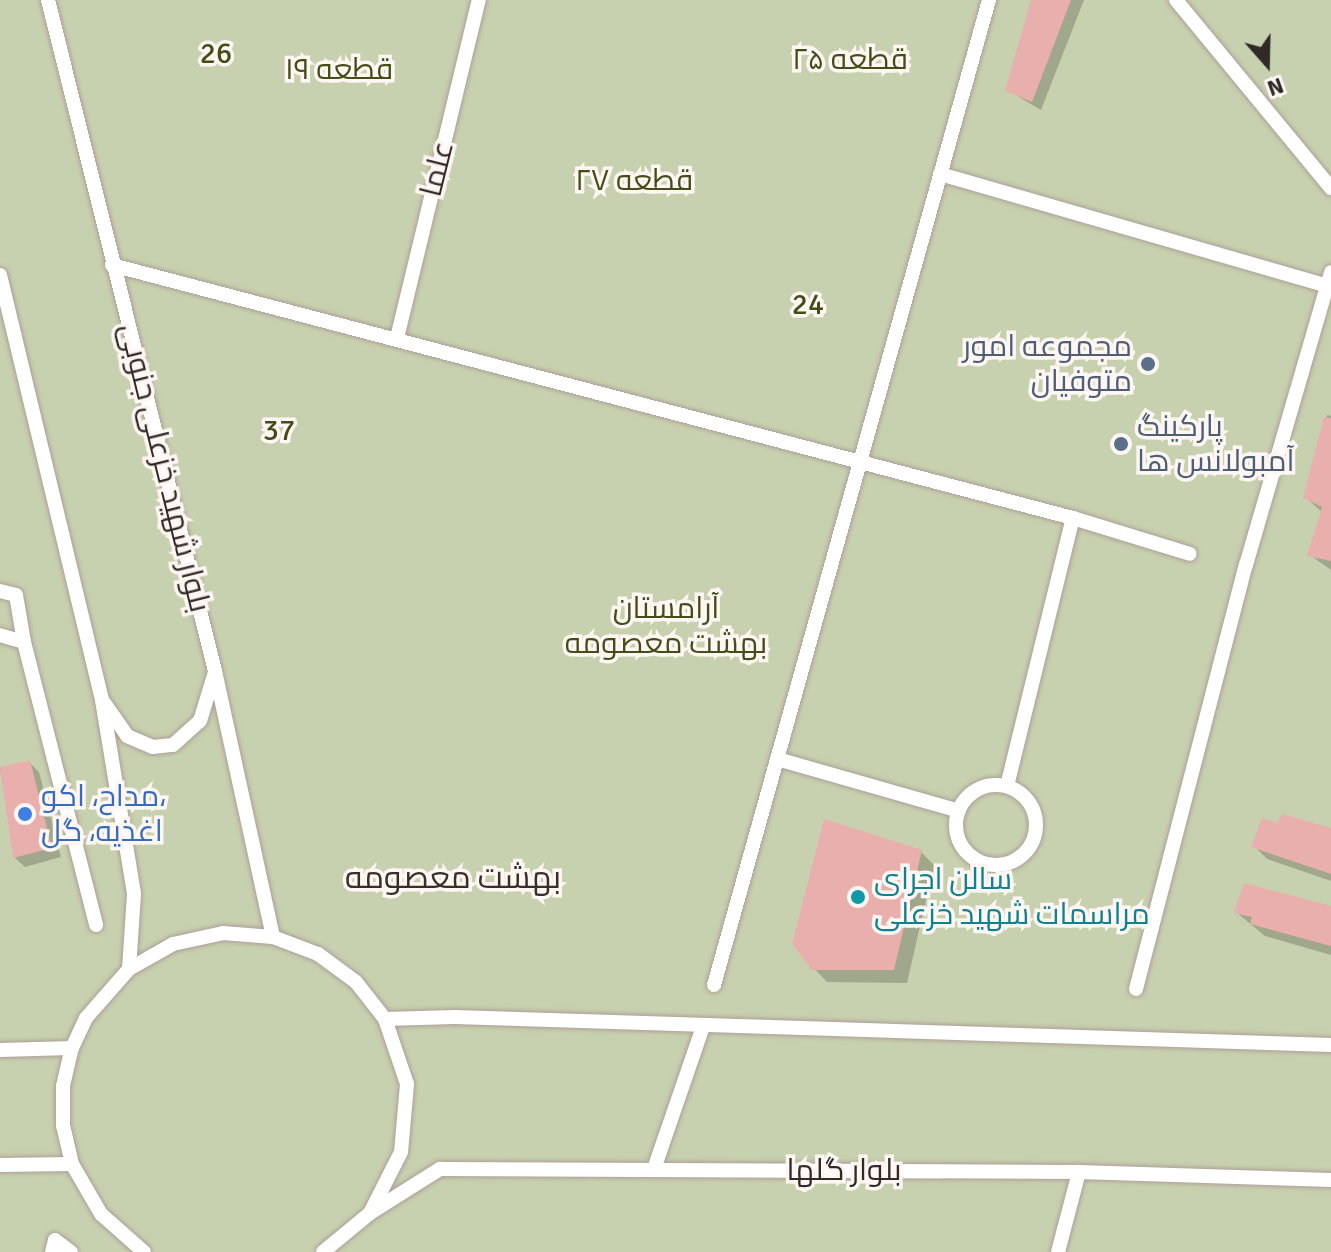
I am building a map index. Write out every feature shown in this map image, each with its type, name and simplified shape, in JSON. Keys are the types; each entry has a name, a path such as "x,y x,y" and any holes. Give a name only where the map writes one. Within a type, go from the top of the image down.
{"lane":[{"name":"بلوار شهید خزعلی جنوبی","path":"48,0 215,671 273,937"},
{"name":"علما","path":"397,338 479,0"},
{"path":"714,985 989,0"},
{"path":"1176,0 1331,188"},
{"path":"940,174 1329,279 1246,565 1136,989"},
{"path":"112,265 1073,518 1190,554"},
{"path":"0,275 102,700 134,894 129,969"},
{"path":"1007,786 1073,518"},
{"path":"0,591 16,595 24,642 96,925"},
{"path":"0,635 24,642"},
{"path":"102,700 127,736 153,747 173,745 200,721 215,671"},
{"path":"777,759 959,811"},
{"path":"1007,786 1028,800 1037,825 1029,849 1020,858 995,866 970,857 956,834 959,811 980,789 1007,786"},
{"path":"144,1252 101,1214 72,1164 63,1126 63,1086 72,1048 86,1018 129,969 186,941 223,933 273,937 318,954 356,982 385,1019 407,1084 401,1152 370,1213 348,1235 323,1252"},
{"path":"385,1019 455,1017 1331,1045"},
{"path":"654,1169 703,1027"},
{"path":"0,1050 72,1048"},
{"path":"0,1165 72,1164"},
{"name":"بلوار گلها","path":"370,1213 440,1169 1079,1172 1331,1180"},
{"path":"1058,1252 1079,1172"},
{"path":"347,1252 348,1235"},
{"path":"52,1252 55,1240 71,1252"}],"green space":[{"name":"آرامستان بهشت معصومه","path":"0,0 1331,0 1331,1252 0,1252"}],"building":[{"path":"1031,0 1071,0 1032,102 1005,91"},
{"path":"1324,417 1331,418 1331,561 1307,556 1322,507 1303,498"},
{"name":"مداح، اکو، اغذیه، گل","path":"30,760 52,848 13,858 0,767"},
{"path":"1282,814 1331,828 1331,874 1251,847 1262,818 1277,823"},
{"name":"سالن اجرای مراسمات شهید خزعلی","path":"824,819 922,850 894,970 812,970 792,944"},
{"path":"1244,883 1331,906 1331,946 1250,924 1252,917 1234,913"}],"place":[{"name":"مجموعه امور متوفیان","path":"1148,364"},
{"name":"پارکینگ آمبولانس ها","path":"1121,444"},
{"name":"مداح، اکو، اغذیه، گل","path":"25,814"},
{"name":"سالن اجرای مراسمات شهید خزعلی","path":"858,897"}],"district":[{"name":"بهشت معصومه","path":"453,878"}],"park label":[{"name":"26","path":"216,54"},
{"name":"قطعه ۲۵","path":"850,60"},
{"name":"قطعه ۱۹","path":"339,70"},
{"name":"قطعه ۲۷","path":"634,181"},
{"name":"24","path":"808,305"},
{"name":"37","path":"279,431"}]}
